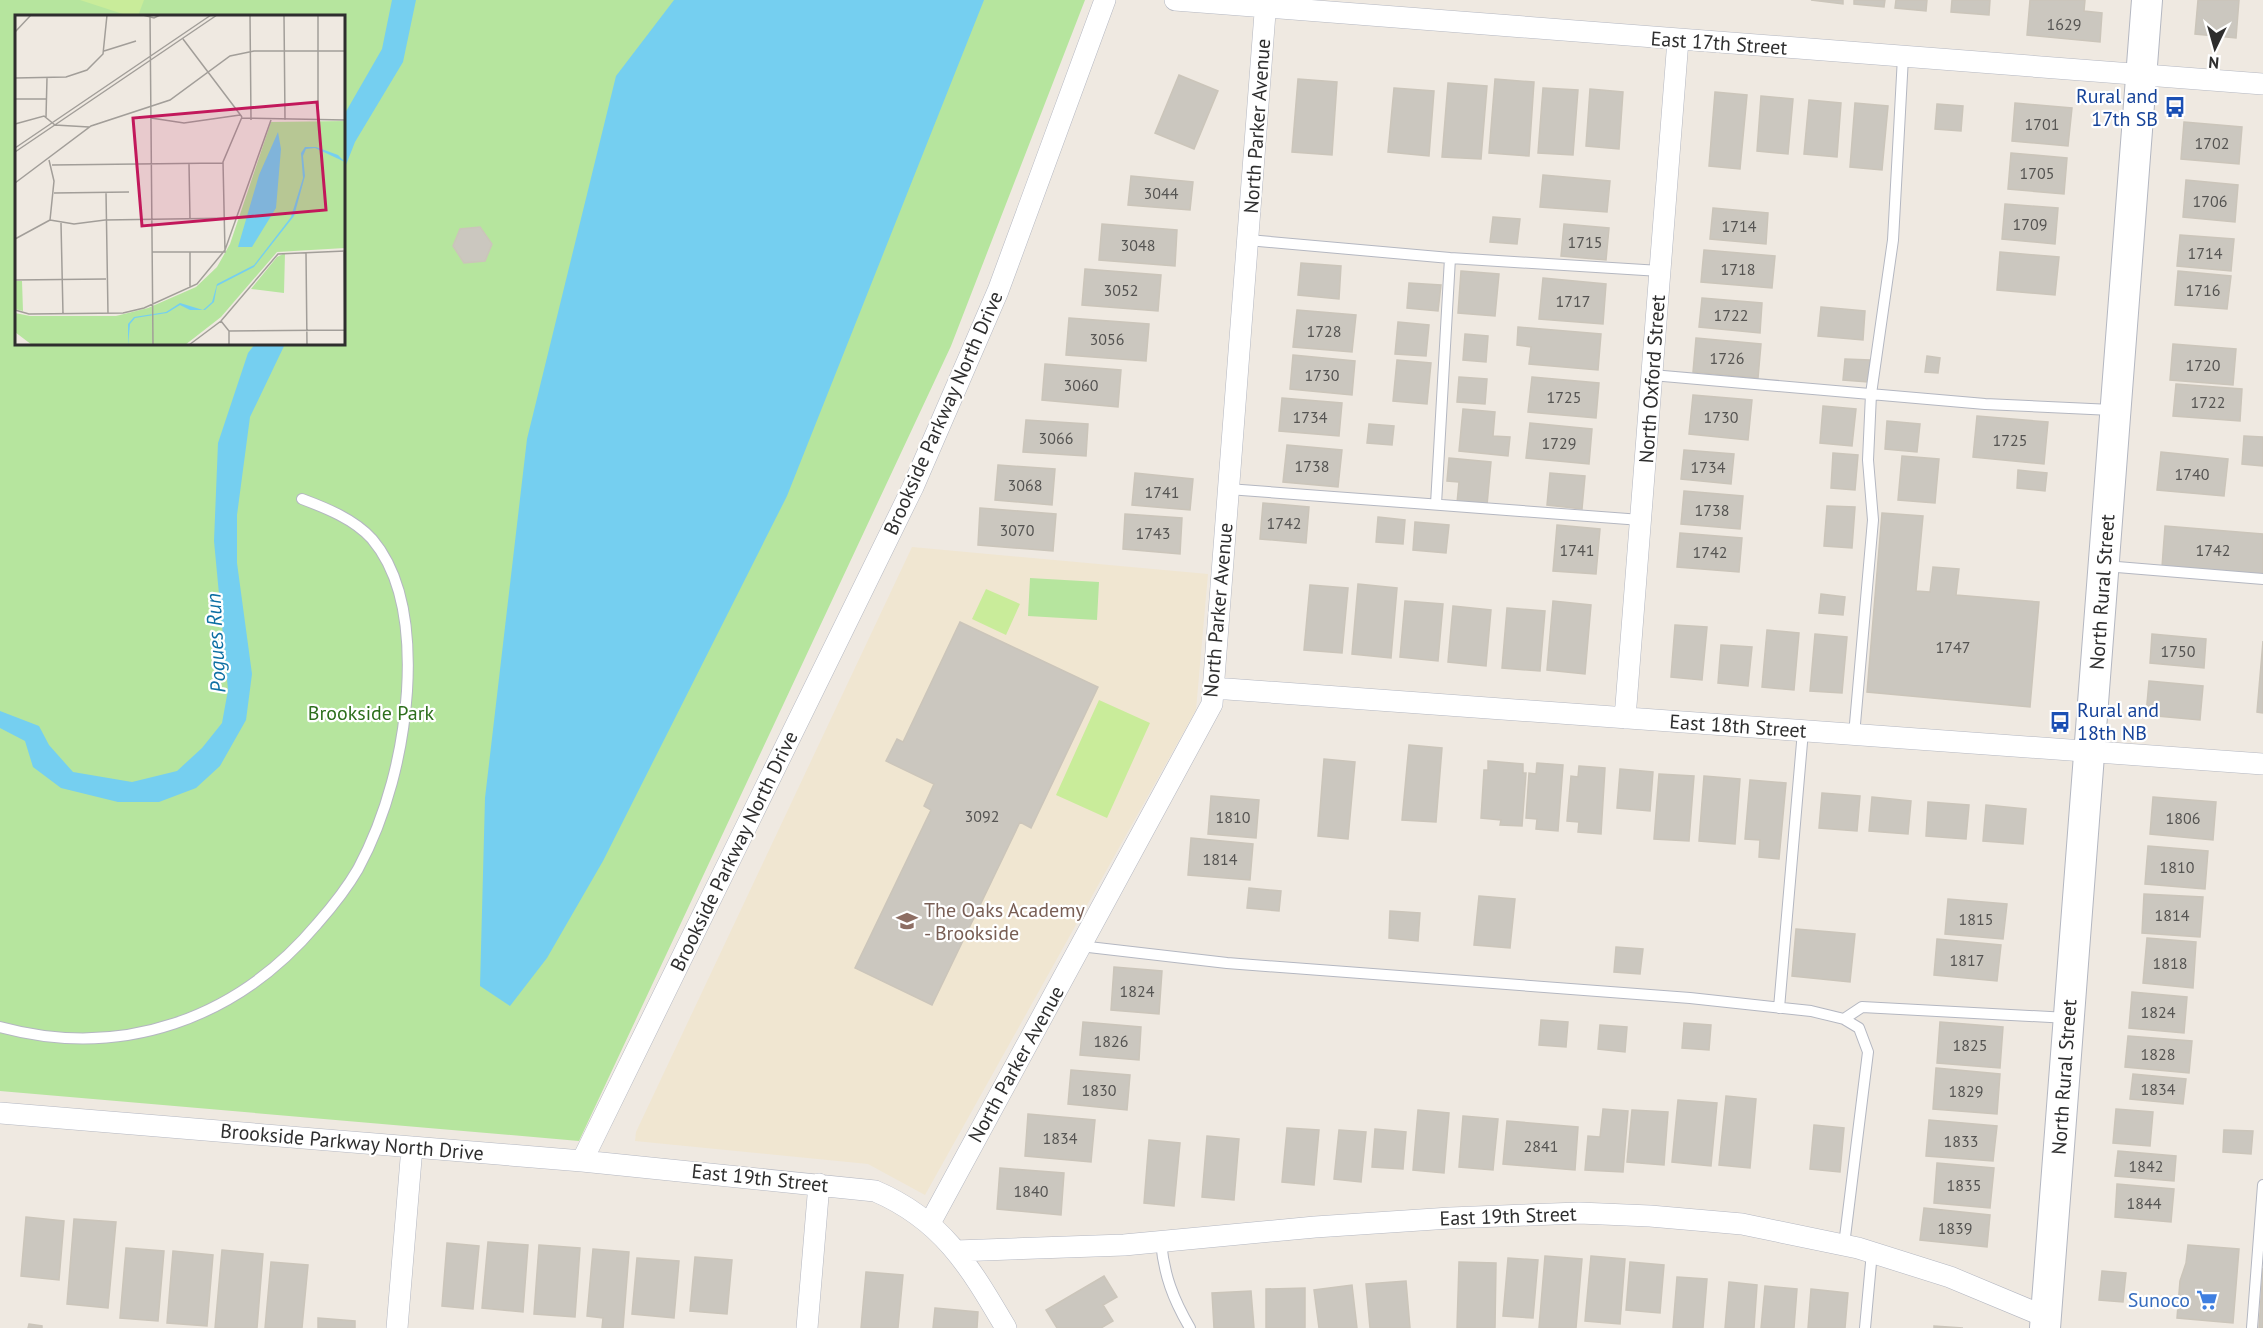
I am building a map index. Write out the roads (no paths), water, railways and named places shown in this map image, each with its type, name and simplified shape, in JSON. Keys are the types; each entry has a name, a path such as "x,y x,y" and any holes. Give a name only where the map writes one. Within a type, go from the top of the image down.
{"main road":[{"name":"North Rural Street","path":"2045,1322 2147,0"}],"street":[{"name":"Brookside Parkway North Drive","path":"0,1113 582,1161 913,487 998,291 1105,0"},
{"name":"East 17th Street","path":"1175,0 1266,4 1678,40 2263,84"},
{"name":"North Parker Avenue","path":"930,1223 1212,704 1266,4"},
{"name":"North Oxford Street","path":"1625,718 1678,40"},
{"name":"East 18th Street","path":"1213,688 2263,764"},
{"path":"0,1113 0,1118"},
{"path":"397,1328 412,1147"},
{"name":"East 19th Street","path":"582,1161 875,1191 900,1202 930,1223"},
{"path":"807,1328 819,1184"},
{"name":"East 19th Street","path":"957,1251 1161,1242 1384,1222 1579,1213 1650,1216 1742,1224 1872,1251 1950,1277 2045,1322"},
{"path":"930,1223 957,1251 1006,1328"}],"lane":[{"path":"1854,735 1873,520 1868,460 1871,394 1893,240 1903,57"},
{"path":"1248,240 1450,258 1660,271"},
{"path":"1437,504 1450,258"},
{"path":"1652,375 1985,404 2116,410"},
{"path":"1228,489 1641,520"},
{"path":"0,1027 47,1035 120,1036 188,1020 217,1008 256,982 301,943 358,869 384,806 399,755 408,669 403,609 383,556 371,538 348,521 302,499"},
{"path":"2104,566 2263,579"},
{"path":"1779,1008 1803,730"},
{"path":"1080,946 1227,963 1484,981 1779,1008 1844,1019 1863,1033 1868,1052 1844,1245"},
{"path":"1844,1019 1862,1007 2069,1018"},
{"path":"2252,1328 2263,1185"},
{"path":"1161,1242 1163,1266 1172,1297 1190,1328"},
{"path":"1865,1328 1872,1251"}],"water":[{"path":"392,0 416,0 403,62 355,142 345,167 345,113 382,49"},
{"path":"674,0 984,0 787,496 603,861 547,958 510,1006 480,986 485,798 527,439 616,76"},
{"path":"254,345 285,345 250,417 237,515 237,563 252,674 246,720 220,766 196,788 159,802 118,802 61,788 33,767 25,741 0,728 0,711 39,726 49,745 73,772 132,782 177,771 202,748 222,723 228,690 214,541 218,443 248,353"}],"place":[{"name":"Rural and 17th SB","path":"2175,107"},
{"name":"Rural and 18th NB","path":"2060,722"},
{"name":"The Oaks Academy - Brookside","path":"907,921"},
{"name":"Sunoco","path":"2207,1300"}],"water label":[{"name":"Pogues Run","path":"216,643"}],"park label":[{"name":"Brookside Park","path":"371,713"}]}
